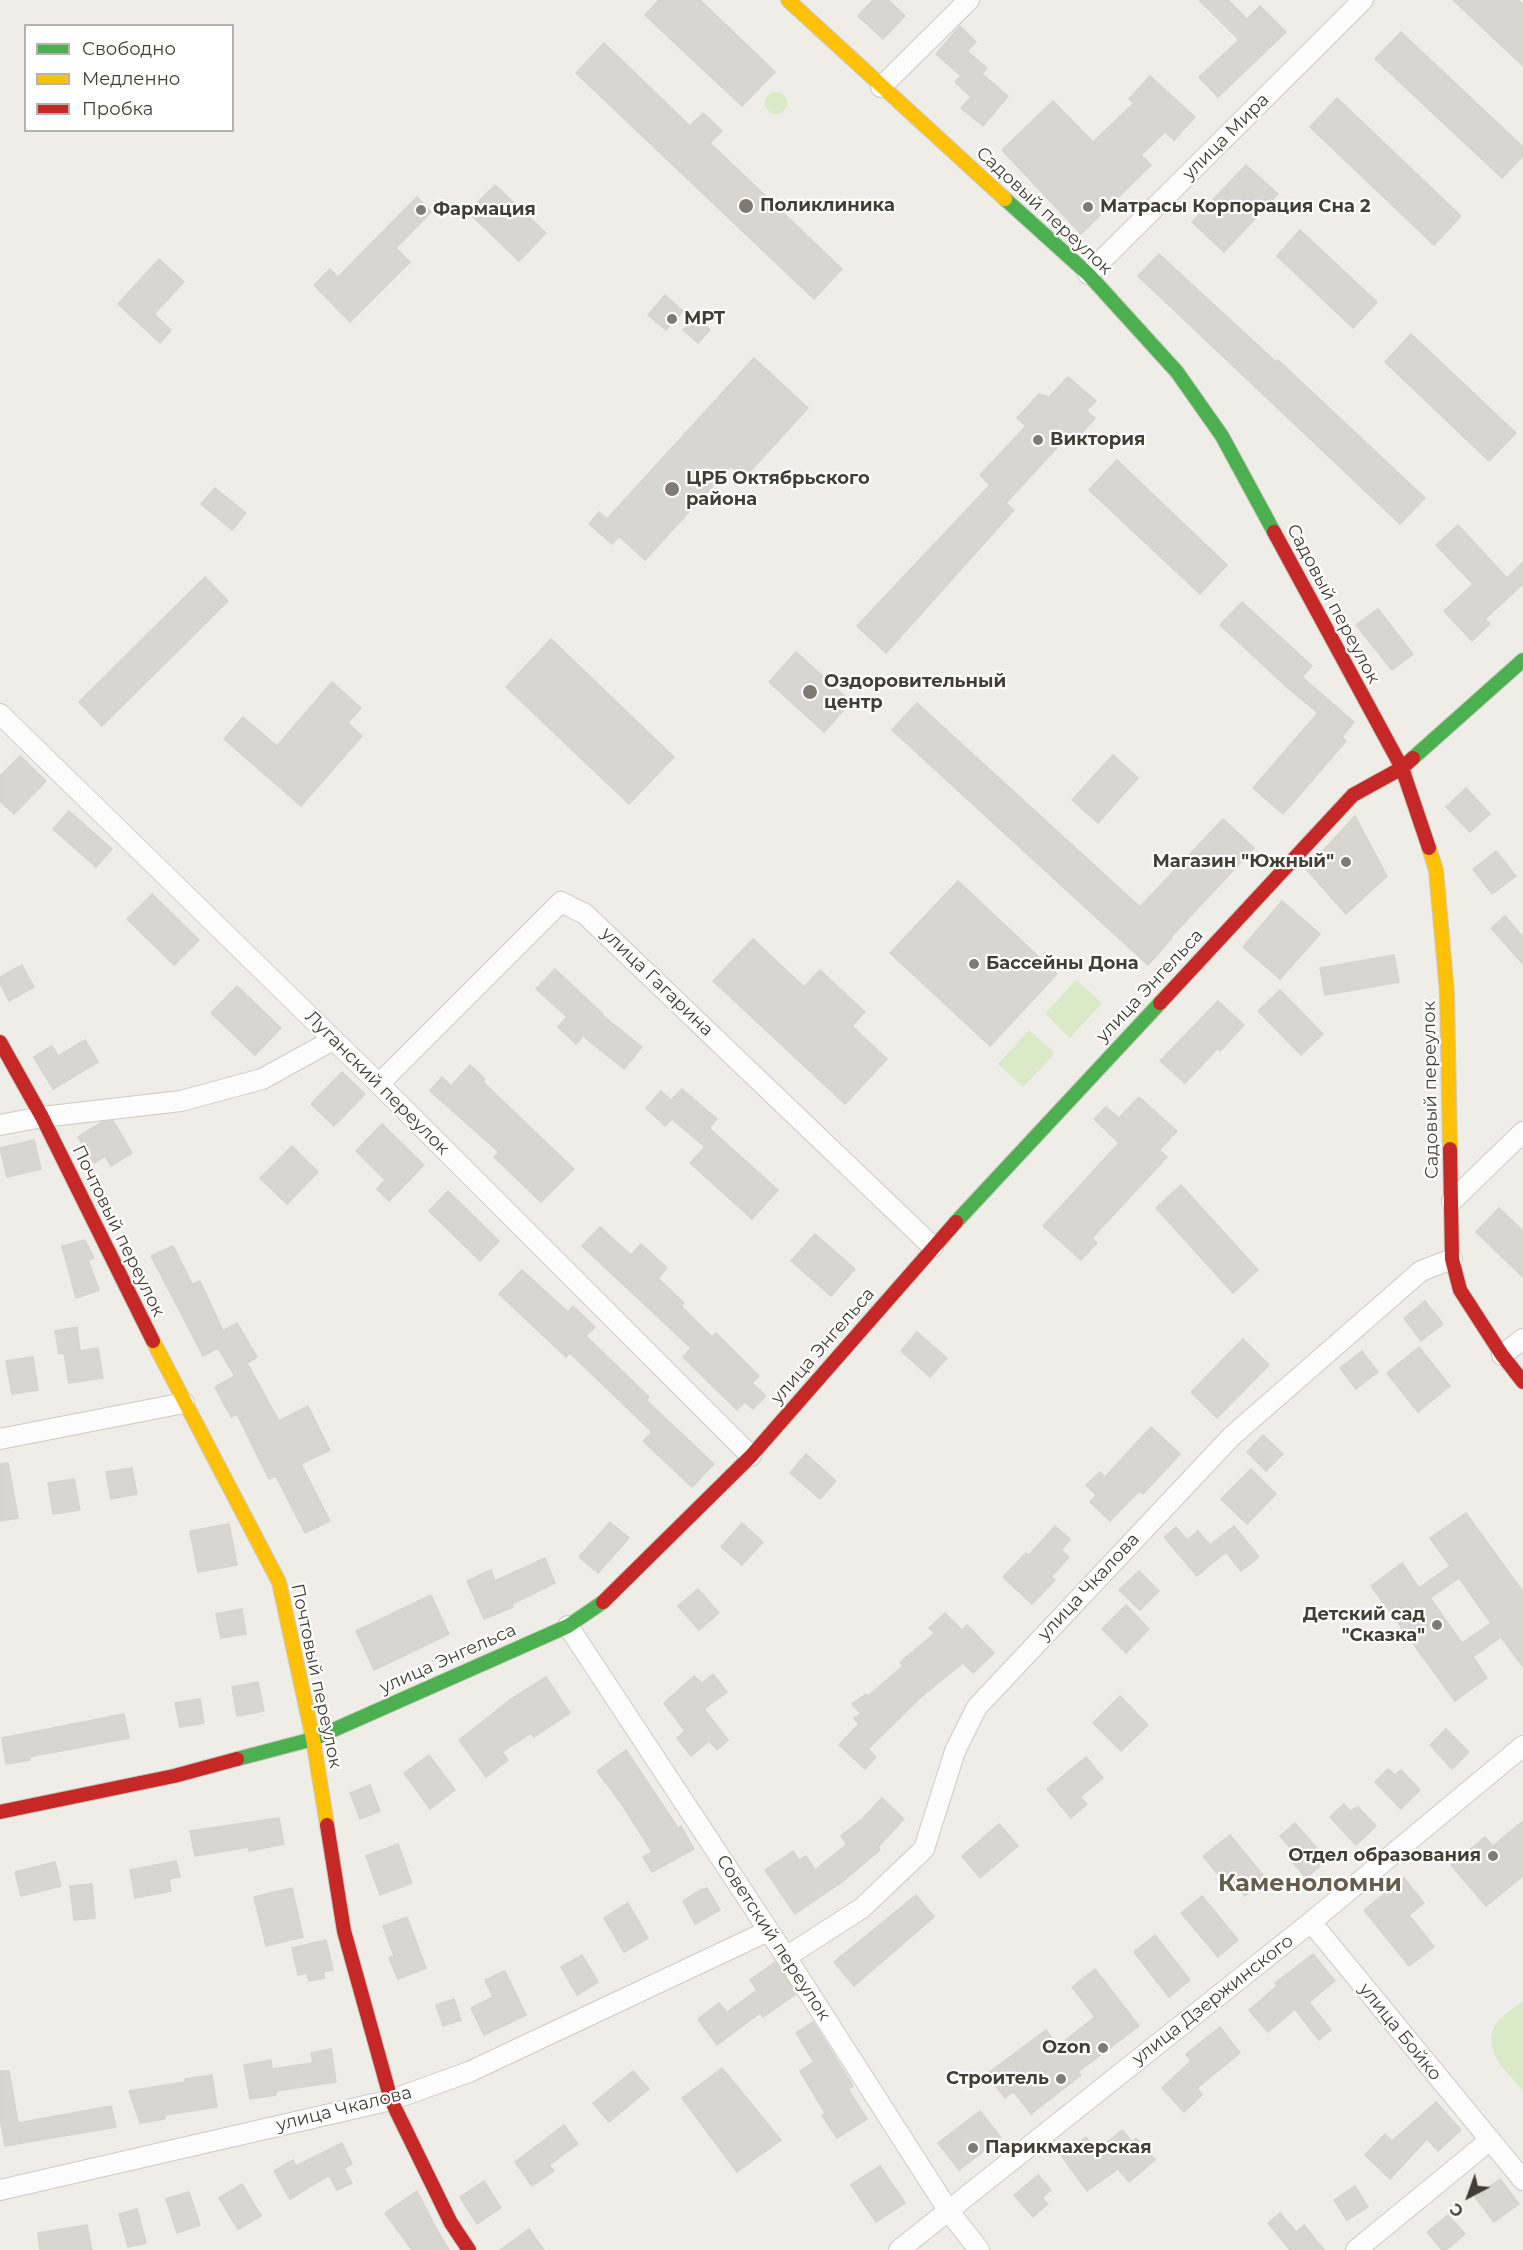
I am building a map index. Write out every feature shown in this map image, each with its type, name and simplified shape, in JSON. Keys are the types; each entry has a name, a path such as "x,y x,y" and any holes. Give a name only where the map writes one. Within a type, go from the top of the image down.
{"street":[{"name":"Садовый переулок","path":"788,0 1088,273 1177,372 1222,436 1402,768 1436,870 1447,993 1452,1259 1460,1290 1502,1355 1523,1382"},
{"path":"881,87 969,0"},
{"name":"улица Мира","path":"1088,273 1363,0"},
{"name":"улица Энгельса","path":"0,1812 174,1776 313,1739 568,1626 606,1600 751,1456 933,1247 1353,795 1402,768 1523,660"},
{"name":"Луганский переулок","path":"0,714 379,1084 751,1456"},
{"name":"улица Гагарина","path":"379,1084 561,903 585,914 933,1247"},
{"path":"0,1125 42,1117 181,1101 262,1080 333,1040"},
{"name":"Почтовый переулок","path":"0,1042 42,1117 184,1403 279,1582 313,1739 344,1931 391,2100 452,2223 469,2250"},
{"path":"1452,1201 1523,1132"},
{"name":"улица Чкалова","path":"786,1957 862,1908 924,1849 955,1751 977,1707 1232,1436 1421,1271 1452,1259"},
{"path":"1502,1355 1523,1339"},
{"path":"0,1439 184,1403"},
{"name":"Советский переулок","path":"568,1626 786,1957 948,2210 979,2250"},
{"name":"улица Дзержинского","path":"898,2250 1311,1922 1523,1746"},
{"name":"улица Бойко","path":"1311,1922 1523,2180"},
{"name":"улица Чкалова","path":"0,2190 391,2100 469,2072 768,1931"},
{"path":"1356,2250 1489,2141"}],"green space":[{"path":"776,92 784,95 787,103 784,111 776,114 768,111 765,103 768,95"},
{"path":"1076,980 1102,1003 1070,1038 1045,1014"},
{"path":"1029,1030 1055,1053 1023,1087 998,1064"},
{"path":"1523,2001 1523,2090 1499,2061 1494,2052 1492,2035 1498,2022"}],"building":[{"path":"659,0 700,0 775,72 742,106 645,15"},
{"path":"873,0 888,0 905,16 883,39 858,16"},
{"path":"1199,0 1228,0 1247,19 1260,6 1286,32 1218,97 1199,77 1239,40"},
{"path":"1453,0 1518,0 1523,5 1523,66"},
{"path":"960,26 976,42 967,51 987,68 982,74 1008,96 983,126 961,108 971,97 955,82 961,76 936,54"},
{"path":"1401,32 1523,147 1523,156 1502,178 1375,59"},
{"name":"Поликлиника","path":"604,43 690,126 703,113 722,131 710,143 842,269 814,299 576,73"},
{"path":"1150,76 1195,117 1174,140 1165,132 1141,155 1151,165 1081,234 1002,150 1053,101 1093,142 1134,103 1129,99"},
{"path":"1337,98 1461,216 1434,245 1310,127"},
{"path":"1246,165 1278,194 1224,252 1192,222"},
{"path":"495,185 546,233 519,261 468,212"},
{"path":"417,197 431,212 396,248 410,262 350,322 314,285 330,269 338,277"},
{"path":"1300,230 1377,302 1353,328 1277,256"},
{"path":"1159,254 1276,362 1278,360 1425,498 1400,524 1138,276"},
{"path":"159,259 184,282 154,314 171,330 160,343 118,304"},
{"path":"665,295 683,311 666,330 648,315"},
{"path":"696,317 710,330 698,343 683,330"},
{"path":"1411,334 1516,433 1489,461 1385,362"},
{"name":"ЦРБ Октябрьского района","path":"754,358 808,408 744,478 731,466 645,560 619,536 612,544 589,524 599,512 607,519"},
{"path":"1068,377 1096,401 1086,411 1095,418 1073,443 1066,438 1006,503 1014,510 886,653 857,626 990,485 980,475 1026,426 1017,418 1039,394 1049,397"},
{"path":"1117,460 1227,565 1200,594 1089,490"},
{"path":"215,488 246,513 232,530 201,504"},
{"path":"1458,525 1507,578 1523,562 1523,584 1485,619 1490,624 1472,641 1444,611 1473,584 1436,545"},
{"path":"205,577 228,601 102,726 79,702"},
{"path":"1242,602 1312,666 1302,677 1354,722 1342,737 1346,741 1283,814 1253,788 1318,713 1220,625"},
{"path":"1378,609 1413,654 1392,670 1356,625"},
{"path":"551,639 674,757 629,804 506,687"},
{"name":"Оздоровительный центр","path":"796,652 851,702 824,732 769,682"},
{"path":"332,682 361,708 348,723 362,736 301,806 224,739 243,717 277,746"},
{"path":"917,703 1140,907 1223,819 1254,848 1148,965 892,730"},
{"path":"1113,755 1138,778 1098,823 1072,800"},
{"path":"20,756 46,781 14,814 0,801 0,776"},
{"path":"1466,788 1490,814 1470,832 1446,807"},
{"path":"69,811 112,849 96,867 53,829"},
{"name":"Магазин \"Южный\"","path":"1355,816 1387,876 1346,914 1306,869"},
{"path":"1496,851 1516,876 1492,894 1473,869"},
{"name":"Бассейны Дона","path":"958,881 1057,974 990,1046 890,953"},
{"path":"152,894 199,940 174,965 127,919"},
{"path":"1282,901 1320,934 1280,979 1243,947"},
{"path":"1505,916 1523,937 1523,964 1491,928"},
{"path":"753,939 804,987 820,970 865,1012 852,1026 887,1059 845,1104 713,981"},
{"path":"1394,955 1399,982 1325,995 1320,968"},
{"path":"22,965 34,987 9,1001 0,983 0,977"},
{"path":"555,969 602,1015 642,1047 624,1069 583,1036 576,1044 558,1027 567,1017 536,989"},
{"path":"237,986 281,1028 255,1055 211,1013"},
{"path":"1280,990 1323,1034 1301,1055 1258,1011"},
{"path":"1218,1001 1244,1025 1220,1051 1218,1048 1185,1083 1160,1061"},
{"path":"85,1040 98,1062 53,1089 34,1057 52,1046 58,1056"},
{"path":"470,1065 485,1079 483,1082 574,1169 541,1202 494,1157 499,1152 430,1091 442,1077 451,1086"},
{"path":"342,1072 365,1094 334,1126 311,1104"},
{"path":"682,1089 717,1119 709,1128 778,1190 752,1219 690,1163 705,1147 672,1119 665,1126 646,1108 661,1091 671,1100"},
{"path":"1139,1097 1177,1131 1159,1150 1167,1157 1092,1238 1097,1243 1081,1260 1043,1226 1119,1143 1094,1119 1106,1107 1119,1118"},
{"path":"113,1121 132,1153 111,1166 105,1156 94,1163 78,1137 102,1122"},
{"path":"382,1124 424,1165 389,1201 377,1189 385,1180 356,1151"},
{"path":"34,1140 41,1169 7,1177 0,1148"},
{"path":"292,1146 318,1172 287,1204 260,1178"},
{"path":"1181,1185 1258,1270 1233,1293 1156,1208"},
{"path":"448,1191 499,1241 480,1261 429,1211"},
{"path":"1499,1208 1523,1231 1523,1277 1476,1232"},
{"path":"600,1227 631,1255 641,1244 667,1268 658,1278 684,1303 681,1306 712,1337 716,1333 759,1376 752,1383 766,1396 753,1409 745,1402 737,1410 683,1357 691,1348 582,1246"},
{"path":"815,1234 855,1269 831,1296 791,1261"},
{"path":"85,1240 94,1258 88,1260 99,1290 76,1298 62,1246"},
{"path":"173,1246 192,1284 200,1281 223,1331 237,1323 257,1357 247,1363 279,1421 308,1406 330,1450 301,1464 330,1521 305,1533 276,1476 269,1479 237,1414 231,1417 215,1387 235,1376 218,1348 203,1356 151,1256"},
{"path":"522,1270 568,1312 573,1306 595,1327 586,1336 649,1397 646,1400 714,1464 692,1487 643,1441 652,1432 570,1353 566,1357 499,1294"},
{"path":"1425,1301 1443,1324 1421,1341 1404,1318"},
{"path":"77,1327 80,1351 98,1348 103,1378 69,1383 64,1353 59,1354 55,1331"},
{"path":"917,1332 947,1358 930,1377 901,1351"},
{"path":"1243,1339 1269,1365 1217,1418 1191,1392"},
{"path":"1419,1347 1450,1386 1418,1412 1387,1373"},
{"path":"1362,1351 1378,1372 1356,1389 1340,1368"},
{"path":"33,1357 38,1390 12,1394 6,1361"},
{"path":"1151,1427 1180,1454 1143,1494 1139,1491 1110,1521 1090,1502 1096,1495 1086,1485 1100,1472 1105,1477"},
{"path":"1263,1435 1283,1454 1266,1471 1247,1452"},
{"path":"806,1454 836,1481 820,1499 790,1473"},
{"path":"8,1463 18,1518 0,1521 0,1464"},
{"path":"132,1468 137,1494 111,1499 106,1472"},
{"path":"1251,1469 1276,1494 1247,1524 1221,1499"},
{"path":"74,1479 80,1510 53,1514 48,1483"},
{"path":"1466,1513 1523,1592 1523,1667 1501,1637 1473,1657 1487,1678 1455,1701 1371,1586 1402,1563 1419,1588 1450,1566 1430,1538","holes":["1459,1578 1491,1623 1462,1643 1430,1598"]},
{"path":"610,1522 629,1538 598,1573 579,1557"},
{"path":"742,1523 763,1542 742,1565 721,1547"},
{"path":"229,1524 237,1565 198,1572 190,1531"},
{"path":"1055,1526 1070,1539 1061,1550 1069,1557 1051,1577 1055,1580 1032,1604 1003,1577 1026,1553 1029,1555"},
{"path":"1234,1526 1259,1557 1241,1571 1226,1552 1197,1576 1164,1537 1176,1527 1187,1540 1198,1531 1210,1545"},
{"path":"545,1558 555,1583 512,1604 513,1607 484,1619 467,1581 491,1570 495,1581"},
{"path":"1139,1571 1159,1591 1140,1610 1119,1590"},
{"path":"698,1589 719,1613 699,1630 678,1606"},
{"path":"431,1595 449,1634 374,1670 356,1631"},
{"path":"1126,1605 1149,1629 1126,1653 1102,1629"},
{"path":"242,1609 246,1634 221,1638 216,1614"},
{"path":"945,1613 962,1630 967,1625 994,1653 973,1673 963,1663 922,1696 868,1749 876,1757 865,1769 839,1745 859,1724 854,1718 861,1714 852,1704 866,1694 868,1696 903,1666 900,1662 935,1633 929,1628"},
{"path":"713,1674 727,1692 704,1709 728,1740 717,1750 709,1741 691,1756 677,1738 685,1731 664,1703 694,1676 702,1683"},
{"path":"546,1677 570,1713 534,1737 531,1733 502,1752 508,1760 486,1777 459,1740 510,1700"},
{"path":"258,1682 264,1711 237,1716 232,1687"},
{"path":"1120,1696 1148,1725 1121,1751 1093,1723"},
{"path":"200,1699 204,1723 180,1727 175,1703"},
{"path":"124,1714 129,1738 29,1757 30,1760 6,1764 2,1738"},
{"path":"1446,1729 1469,1752 1452,1769 1430,1745"},
{"path":"626,1750 678,1828 681,1826 694,1849 652,1872 643,1857 652,1852 621,1803 597,1771"},
{"path":"429,1755 455,1790 430,1809 404,1773"},
{"path":"1086,1757 1103,1778 1080,1797 1087,1804 1071,1818 1047,1789"},
{"path":"1388,1769 1395,1775 1401,1770 1420,1790 1401,1809 1375,1782"},
{"path":"370,1785 380,1811 360,1819 350,1793"},
{"path":"882,1798 904,1819 878,1847 880,1850 842,1882 795,1914 765,1870 793,1851 799,1860 806,1856 815,1870 847,1844 841,1836 862,1819"},
{"path":"1344,1804 1350,1811 1358,1807 1376,1826 1356,1845 1330,1817"},
{"path":"279,1818 284,1844 249,1851 249,1847 195,1856 190,1831"},
{"name":"Отдел образования","path":"1523,1821 1523,1876 1486,1906 1451,1865 1485,1837 1493,1846"},
{"path":"1295,1823 1327,1860 1306,1878 1288,1857 1294,1852 1280,1836"},
{"path":"999,1824 1018,1846 980,1878 962,1856"},
{"path":"1230,1835 1266,1879 1245,1896 1233,1881 1227,1886 1203,1856"},
{"path":"398,1844 412,1883 380,1895 366,1856"},
{"path":"176,1861 180,1877 169,1879 171,1891 135,1898 130,1870"},
{"path":"55,1862 61,1886 21,1896 15,1872"},
{"path":"1404,1878 1424,1903 1409,1915 1434,1947 1409,1966 1364,1910"},
{"path":"92,1884 95,1918 74,1920 70,1886"},
{"path":"292,1888 303,1937 266,1946 254,1897"},
{"path":"707,1888 720,1910 695,1924 683,1901"},
{"path":"916,1895 934,1917 854,1986 834,1962"},
{"path":"1202,1896 1238,1940 1218,1957 1181,1913"},
{"path":"628,1903 648,1938 624,1952 604,1918"},
{"path":"407,1917 426,1968 398,1979 389,1958 394,1956 383,1926"},
{"path":"1155,1935 1190,1980 1169,1997 1134,1952"},
{"path":"326,1940 333,1970 323,1972 325,1978 309,1981 307,1973 298,1975 292,1948"},
{"path":"1313,1954 1335,1981 1309,2002 1331,2030 1319,2040 1295,2009 1268,2032 1249,2010 1277,1986 1275,1983"},
{"path":"582,1955 598,1982 577,1995 561,1967"},
{"path":"775,1962 796,1994 763,2017 760,2013 717,2045 698,2019 719,2003 727,2012 757,1990 750,1980"},
{"path":"1095,1969 1139,2026 1078,2072 1081,2075 1031,2114 1013,2091 1005,2098 987,2074 1046,2030 1058,2046 1095,2017 1072,1987"},
{"path":"505,1971 526,2015 484,2035 471,2008 493,1997 485,1980"},
{"path":"454,1999 461,2020 443,2026 436,2005"},
{"path":"813,2022 853,2086 848,2089 867,2119 837,2138 822,2115 825,2113 800,2071 814,2062 796,2033"},
{"path":"1220,2027 1240,2053 1197,2088 1202,2095 1184,2112 1162,2088 1191,2061 1186,2054"},
{"path":"331,2049 336,2082 276,2091 276,2095 250,2099 244,2065 271,2060 272,2069 313,2063 311,2053"},
{"path":"722,2068 781,2140 737,2172 682,2098"},
{"path":"0,2071 9,2071 18,2123 111,2106 116,2127 5,2146 0,2117"},
{"path":"633,2071 649,2089 609,2122 593,2103"},
{"path":"212,2075 217,2107 165,2115 165,2119 140,2123 129,2091"},
{"path":"1436,2102 1461,2130 1438,2151 1427,2139 1390,2179 1365,2155 1385,2134 1392,2141"},
{"path":"980,2111 1001,2138 959,2170 938,2143"},
{"path":"564,2125 578,2144 549,2165 554,2171 532,2186 515,2162"},
{"path":"1122,2130 1132,2142 1136,2138 1155,2160 1129,2182 1118,2169 1087,2191 1061,2155 1086,2137 1096,2151"},
{"path":"342,2143 352,2164 344,2168 352,2183 337,2190 329,2175 290,2199 274,2171 293,2160 296,2166"},
{"path":"880,2166 905,2203 876,2222 851,2185"},
{"path":"1038,2175 1051,2190 1042,2198 1048,2204 1033,2217 1014,2195"},
{"path":"1500,2179 1519,2204 1494,2222 1475,2197"},
{"path":"484,2181 501,2208 477,2224 460,2197"},
{"path":"242,2184 261,2216 238,2229 219,2198"},
{"path":"1355,2186 1368,2207 1347,2220 1334,2200"},
{"path":"417,2191 449,2250 412,2250 385,2213"},
{"path":"189,2192 200,2225 177,2233 166,2199"},
{"path":"137,2209 146,2243 128,2247 119,2214"},
{"path":"1280,2213 1296,2232 1304,2225 1324,2250 1290,2250 1268,2223"},
{"path":"1448,2215 1465,2234 1446,2250 1442,2250 1427,2232"},
{"path":"87,2225 92,2250 40,2250 38,2233"},
{"path":"529,2229 544,2250 500,2250"}],"traffic: fast":[{"path":"1005,199 1088,274 1177,372 1222,436 1274,532"},
{"path":"1413,758 1523,660"},
{"path":"956,1222 1160,1003"},
{"path":"237,1759 313,1739 568,1626 603,1602"}],"traffic: slow":[{"path":"788,0 1005,199"},
{"path":"1429,848 1436,870 1447,993 1450,1149"},
{"path":"153,1341 279,1582 313,1739 327,1825"}],"traffic: jam":[{"path":"1274,532 1402,768 1429,848"},
{"path":"1160,1003 1353,795 1402,768 1413,758"},
{"path":"0,1042 42,1117 153,1341"},
{"path":"1450,1149 1452,1259 1460,1290 1502,1355 1523,1382"},
{"path":"603,1602 751,1456 956,1222"},
{"path":"0,1812 174,1776 237,1759"},
{"path":"327,1825 344,1931 391,2100 451,2223 469,2250"}],"place":[{"name":"Поликлиника","path":"746,206"},
{"name":"Матрасы Корпорация Сна 2","path":"1088,207"},
{"name":"Фармация","path":"421,210"},
{"name":"МРТ","path":"672,319"},
{"name":"Виктория","path":"1038,440"},
{"name":"ЦРБ Октябрьского района","path":"672,489"},
{"name":"Оздоровительный центр","path":"810,692"},
{"name":"Магазин \"Южный\"","path":"1346,862"},
{"name":"Бассейны Дона","path":"974,964"},
{"name":"Детский сад \"Сказка\"","path":"1437,1625"},
{"name":"Отдел образования","path":"1493,1856"},
{"name":"Ozon","path":"1103,2048"},
{"name":"Строитель","path":"1061,2079"},
{"name":"Парикмахерская","path":"973,2148"}],"district":[{"name":"Каменоломни","path":"1310,1884"}]}
